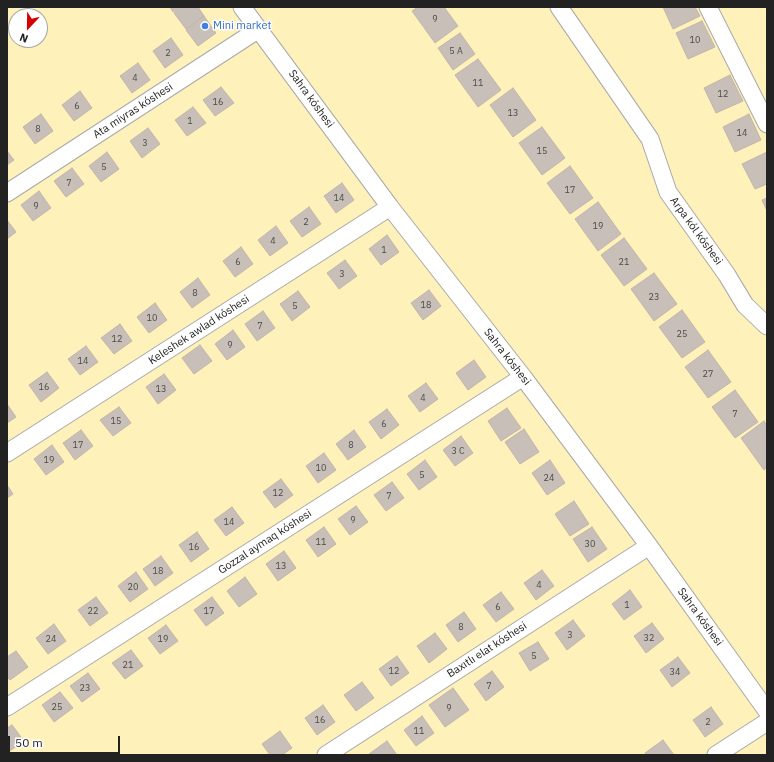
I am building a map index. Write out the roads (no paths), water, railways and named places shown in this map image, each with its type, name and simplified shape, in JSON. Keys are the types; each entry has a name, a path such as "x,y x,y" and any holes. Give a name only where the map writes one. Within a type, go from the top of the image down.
{"street":[{"name":"Sahra kóshesi","path":"242,7 390,207 523,377 649,546 767,711"},
{"name":"Arpa kól kóshesi","path":"559,7 650,139 668,192 727,275 745,305 767,326"},
{"path":"708,7 767,124"},
{"name":"Ata miyras kóshesi","path":"7,193 259,29"},
{"name":"Keleshek awlad kóshesi","path":"7,453 390,207"},
{"name":"Gozzal aymaq kóshesi","path":"7,707 523,377"},
{"name":"Baxıtlı elat kóshesi","path":"326,755 649,546"},
{"path":"716,755 767,722"}],"place":[{"name":"Mini market","path":"205,26"}]}
